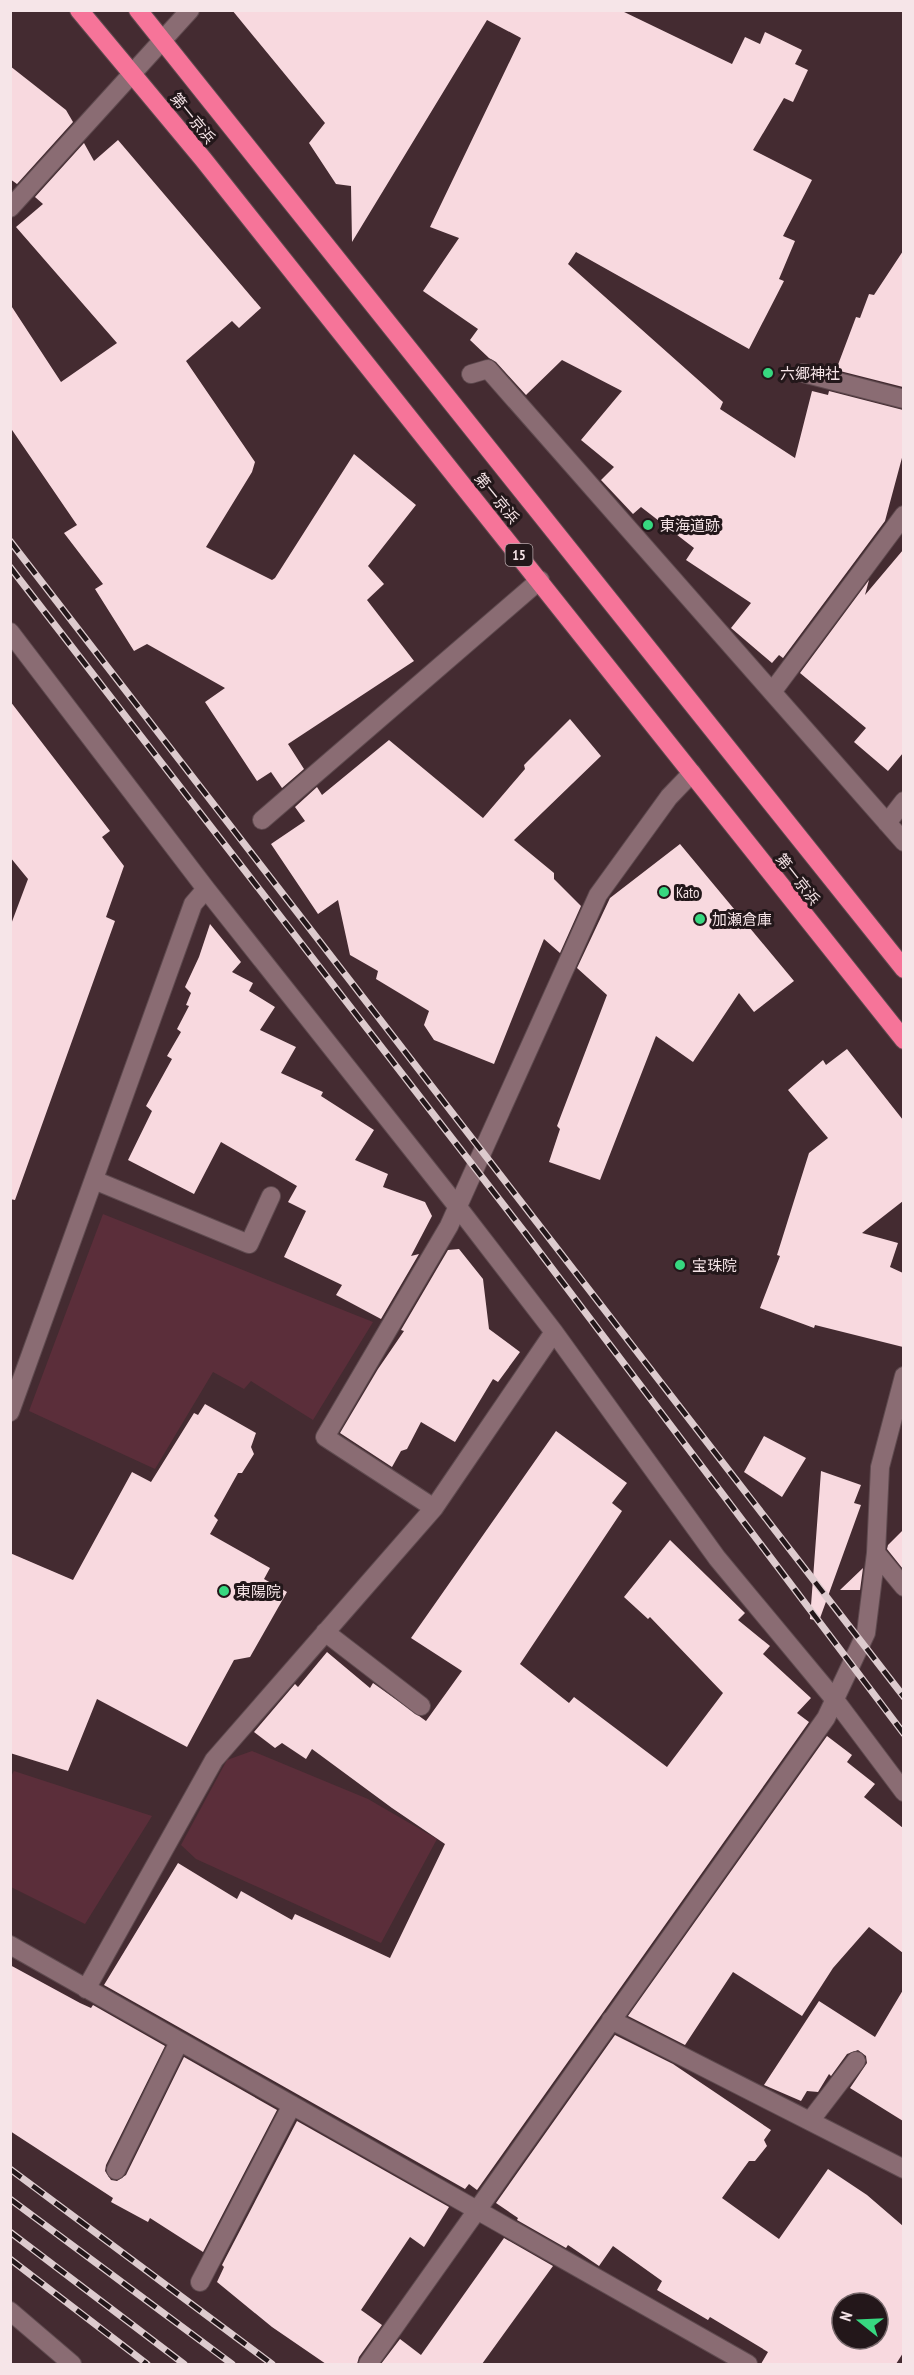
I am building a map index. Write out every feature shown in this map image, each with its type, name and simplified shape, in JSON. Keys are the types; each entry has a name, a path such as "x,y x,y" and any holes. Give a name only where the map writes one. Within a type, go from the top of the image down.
{"highway":[{"name":"第一京浜","path":"79,10 540,580 903,1040"},
{"name":"第一京浜","path":"138,10 903,969"}],"street":[{"path":"10,208 190,10"},
{"path":"471,374 488,369 903,842"},
{"path":"803,373 903,399"},
{"path":"772,692 903,515"},
{"path":"262,820 540,580"},
{"path":"10,632 206,889 458,1206 554,1332 717,1558 835,1700 903,1792"},
{"path":"434,1508 325,1437 449,1226 598,895 669,797 692,774"},
{"path":"887,823 903,801"},
{"path":"10,1412 193,904 206,889"},
{"path":"94,1180 249,1244 271,1196"},
{"path":"86,1989 214,1760 434,1508 554,1332"},
{"path":"368,2364 826,1718 866,1633 876,1553 880,1467 903,1376"},
{"path":"876,1553 903,1587"},
{"path":"325,1632 421,1706"},
{"path":"10,1945 748,2364"},
{"path":"611,2020 903,2169"},
{"path":"116,2170 179,2042"},
{"path":"810,2121 856,2061"},
{"path":"200,2282 292,2105"},
{"path":"10,2311 72,2364"}],"shaded area":[{"path":"103,1214 373,1322 313,1420 251,1381 244,1389 213,1372 155,1469 29,1411"},
{"path":"252,1751 368,1799 437,1839 381,1943 196,1859 181,1845 227,1760"},
{"path":"14,1771 152,1816 85,1924 11,1887 10,1778"}],"building":[{"path":"232,10 620,10 732,64 745,37 760,44 765,32 802,50 795,64 808,70 793,102 784,98 753,150 812,180 783,236 795,241 779,279 784,281 749,349 576,252 568,264 723,402 720,409 795,458 812,391 828,395 829,391 903,410 903,454 885,521 783,658 779,655 772,663 731,628 751,603 686,560 694,548 641,507 633,514 601,480 614,467 581,440 622,391 562,360 526,395 496,362 470,340 478,329 423,291 459,238 430,227 521,38 487,20 352,242 351,186 336,184 309,143 325,123"},
{"path":"10,66 66,110 73,122 17,184 10,179"},
{"path":"118,140 261,308 239,328 232,321 186,361 255,462 252,472 206,547 272,580 354,454 416,505 368,566 384,584 367,600 414,661 288,744 304,769 282,788 271,772 257,781 205,702 225,688 147,644 134,651 95,589 103,584 64,533 77,525 10,427 10,304 61,382 117,343 16,227 43,204 35,197 84,143 94,161"},
{"path":"903,251 903,387 836,370 856,317 860,318 869,294 874,295"},
{"path":"903,550 903,753 888,771 854,742 866,728 800,673 869,580 865,595"},
{"path":"10,701 110,831 102,837 124,866 106,917 115,921 15,1200 10,1199 10,927 28,879 10,857"},
{"path":"570,719 601,756 514,840 554,873 554,879 581,906 560,953 544,939 494,1064 434,1040 424,1025 429,1011 376,979 378,971 350,955 338,900 318,914 271,844 305,821 295,807 317,787 322,795 389,740 483,818 525,769 524,765"},
{"path":"680,844 794,981 754,1012 739,993 693,1062 656,1036 600,1180 549,1162 560,1129 557,1126 607,995 577,968 610,898"},
{"path":"210,924 241,962 232,972 253,983 249,991 275,1007 260,1030 296,1047 281,1073 323,1092 321,1096 374,1130 355,1160 388,1174 383,1187 425,1202 432,1216 411,1256 419,1254 381,1319 336,1295 342,1285 284,1257 306,1211 288,1202 297,1186 221,1142 194,1194 128,1160 152,1111 146,1106 172,1059 167,1056 181,1032 177,1029 189,1006 186,1005 191,993 185,987 199,957"},
{"path":"847,1049 903,1120 903,1201 862,1233 898,1243 890,1267 903,1273 903,1347 815,1325 814,1328 760,1308 780,1256 777,1255 809,1153 828,1138 788,1090 823,1060 826,1065"},
{"path":"459,1249 483,1279 489,1329 520,1352 498,1382 493,1379 455,1442 421,1422 407,1449 401,1451 392,1467 340,1433 378,1369 404,1331 401,1330 448,1250"},
{"path":"205,1404 256,1433 251,1447 254,1454 242,1473 238,1473 214,1516 218,1520 210,1534 270,1568 264,1579 287,1592 250,1657 234,1660 187,1747 97,1699 68,1771 10,1753 10,1553 73,1580 132,1472 151,1482 194,1413 198,1415"},
{"path":"556,1431 627,1483 612,1503 622,1511 520,1664 569,1703 574,1697 667,1767 723,1693 650,1617 648,1619 624,1597 670,1540 745,1613 738,1620 770,1646 763,1654 811,1698 797,1713 809,1722 477,2190 469,2184 465,2189 104,1985 178,1863 237,1899 241,1891 292,1920 295,1914 390,1958 445,1844 312,1749 306,1759 282,1743 275,1748 254,1732 295,1684 298,1687 327,1652 370,1688 373,1683 426,1721 462,1671 411,1638"},
{"path":"764,1436 806,1458 782,1497 744,1472"},
{"path":"821,1471 861,1485 854,1503 861,1505 819,1621 810,1619"},
{"path":"903,1530 903,1569 887,1549 888,1545"},
{"path":"863,1568 860,1590 840,1590"},
{"path":"827,1736 852,1755 847,1762 875,1784 864,1797 903,1828 903,1953 869,1927 833,1968 802,2016 733,1972 685,2045 628,2016"},
{"path":"10,1965 80,2003 91,2008 93,2005 165,2046 106,2165 105,2171 111,2180 117,2181 126,2175 184,2057 277,2110 203,2252 150,2218 148,2222 111,2202 113,2198 10,2131"},
{"path":"903,1990 903,2121 850,2088 867,2063 866,2056 858,2050 847,2054 831,2076 829,2074 818,2092 807,2091 801,2101 764,2085 819,2001 875,2037"},
{"path":"615,2035 673,2064 771,2130 764,2140 767,2146 755,2161 749,2161 722,2198 779,2239 828,2169 867,2195 903,2226 903,2353 896,2364 761,2364 768,2352 710,2317 708,2320 657,2290 662,2281 613,2246 599,2266 568,2245 566,2248 517,2220 518,2218 496,2203"},
{"path":"297,2121 449,2207 424,2247 410,2237 361,2310 382,2325 359,2357 357,2364 326,2364 272,2327 217,2282 224,2267 222,2265"},
{"path":"504,2238 553,2266 482,2364 381,2364 400,2339 421,2355"}],"railway":[{"path":"10,541 904,1697"},
{"path":"10,567 526,1234 904,1734"},
{"path":"10,2169 272,2364"},
{"path":"10,2199 232,2364"},
{"path":"10,2232 184,2364"},
{"path":"10,2259 147,2364"}],"place":[{"name":"六郷神社","path":"768,373"},
{"name":"東海道跡","path":"648,525"},
{"name":"Kato","path":"664,892"},
{"name":"加瀬倉庫","path":"700,919"},
{"name":"宝珠院","path":"680,1265"},
{"name":"東陽院","path":"224,1591"}]}
